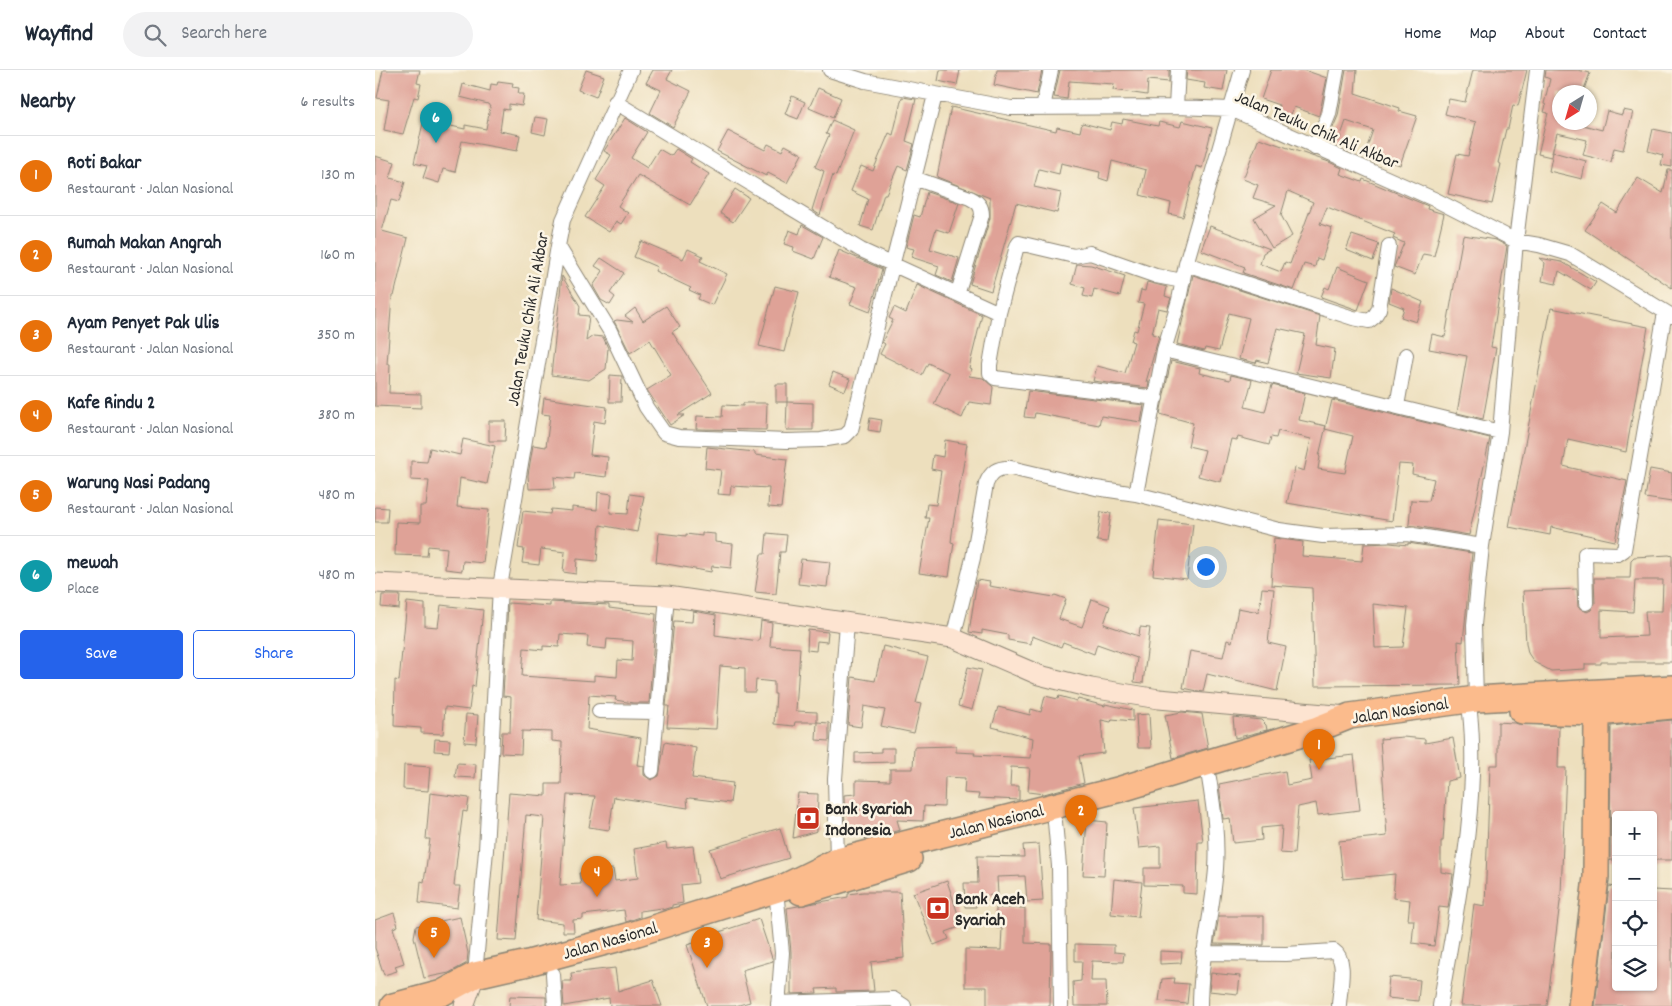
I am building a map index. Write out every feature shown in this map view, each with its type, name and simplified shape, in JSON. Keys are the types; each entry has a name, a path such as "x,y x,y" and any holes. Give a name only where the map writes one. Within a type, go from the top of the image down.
{"highway":[{"name":"Jalan Nasional","path":"393,1006 442,993 469,991 553,974 777,900 889,856 1121,789 1315,730 1350,716 1494,705 1672,688"},
{"name":"Jalan Nasional","path":"427,1006 469,991 546,958 708,911 783,886 837,861 889,856 1055,822 1209,778 1352,733 1494,705 1597,713 1672,706"},
{"path":"1581,1006 1596,876 1597,713"}],"street":[{"name":"Jalan Teuku Chik Ali Akbar","path":"469,991 486,850 499,587 557,246 563,220 631,70"},
{"name":"Jalan Teuku Chik Ali Akbar","path":"830,70 868,75 935,95 1011,108 1176,107 1231,109 1315,148 1436,200 1516,241 1539,244 1570,254 1668,314"},
{"path":"1043,107 1051,70"},
{"path":"1176,107 1178,70"},
{"path":"1136,494 1164,350 1183,282 1186,264 1242,70"},
{"path":"1315,148 1329,114 1337,70"},
{"path":"1440,1006 1471,796 1474,746 1494,705 1474,626 1482,546 1500,432 1516,241 1537,70"},
{"path":"557,246 610,331 655,423 667,435 679,437 821,440 836,439 849,434 894,264 900,228 935,95"},
{"path":"615,102 861,250 958,292 999,313"},
{"path":"914,178 970,198 978,203 981,208 982,215 958,292"},
{"path":"1156,398 995,378 990,373 990,365 999,313 1019,243 1074,256 1090,253 1156,276 1183,282"},
{"path":"1186,264 1353,318 1369,321 1375,317 1379,309 1389,246"},
{"path":"1586,603 1586,554 1618,554 1624,550 1668,314"},
{"path":"1164,350 1500,432"},
{"path":"1397,406 1406,355"},
{"path":"953,638 973,558 986,484 994,471 1003,468 1011,468 1096,488 1136,494 1279,530 1323,536 1407,534 1482,546"},
{"path":"375,583 499,587 667,596 953,638 1039,675 1091,688 1159,700 1350,716"},
{"path":"652,771 655,712 667,596"},
{"path":"837,861 835,779 847,623"},
{"path":"599,711 655,712"},
{"path":"1200,1006 1203,953 1209,929 1217,844 1209,778"},
{"path":"1055,822 1059,866 1061,1006"},
{"path":"777,900 782,953 778,1004 893,999 904,1006"},
{"path":"1203,953 1286,954 1334,951 1339,955 1341,964 1339,1006"},
{"path":"553,974 555,1006"}],"building":[{"path":"383,70 420,70 417,83 421,84 418,98 414,97 403,134 384,130 389,100 377,98"},
{"path":"586,70 604,76 596,97 578,90"},
{"path":"653,70 672,70 667,79 691,91 673,127 650,113 661,90 646,83"},
{"path":"940,70 960,70 957,85 938,81"},
{"path":"997,70 1042,70 1037,94 994,85"},
{"path":"1060,70 1169,70 1169,82 1148,80 1147,95 1113,90 1114,84 1069,81 1067,99 1054,97"},
{"path":"1187,70 1227,70 1223,91 1204,88 1205,83 1186,80"},
{"path":"1271,70 1304,70 1327,78 1319,116 1294,107 1289,119 1276,114 1279,105 1261,99"},
{"path":"1346,70 1357,70 1355,93 1400,108 1399,111 1417,116 1400,165 1392,162 1392,159 1366,150 1373,130 1346,121 1339,141 1329,137 1338,116"},
{"path":"1473,70 1527,70 1518,106 1513,105 1508,129 1506,129 1498,163 1501,164 1492,204 1448,194 1457,154 1468,156 1476,122 1445,114 1449,99 1465,102"},
{"path":"1546,70 1578,70 1590,73 1586,85 1552,85 1552,130 1602,130 1607,111 1622,115 1623,110 1633,112 1623,150 1614,148 1611,162 1583,155 1587,140 1557,133 1551,157 1538,154 1548,113 1544,112 1546,105 1544,104 1550,79 1545,77"},
{"path":"498,81 513,83 512,87 519,88 518,94 524,94 522,106 509,104 509,110 503,109 500,131 520,135 517,151 462,141 455,172 443,169 439,183 423,178 427,166 414,163 425,114 448,119 446,125 465,129 465,125 486,129 490,107 488,104 460,97 463,84 490,91 491,84 497,85"},
{"path":"818,88 841,98 833,118 809,108"},
{"path":"792,96 805,102 798,119 785,114"},
{"path":"902,97 916,99 906,141 914,144 907,170 898,166 886,194 884,194 873,230 860,226 868,199 851,191 861,166 873,171 889,133 893,135"},
{"path":"951,107 1056,131 1057,127 1080,132 1082,123 1110,130 1112,122 1122,124 1123,119 1158,126 1159,122 1180,127 1182,121 1212,128 1202,168 1196,166 1183,217 1169,214 1171,203 1140,195 1146,170 1112,161 1108,181 1099,178 1100,172 1061,163 1059,174 1039,169 1034,187 1061,193 1057,213 1016,203 991,291 970,284 990,218 990,198 937,177"},
{"path":"535,117 548,119 545,135 532,132"},
{"path":"625,118 647,132 631,158 647,168 659,149 671,156 676,149 692,159 690,162 709,174 690,205 638,175 618,206 628,213 621,224 616,221 609,232 585,217 605,186 596,180 611,155 604,151"},
{"path":"832,120 854,130 836,176 833,175 820,215 812,210 824,171 815,167 829,135 826,134"},
{"path":"1653,129 1672,133 1672,167 1661,165 1663,155 1648,151"},
{"path":"728,131 765,150 768,144 782,151 785,145 802,154 787,183 768,173 766,176 717,151"},
{"path":"1259,138 1329,162 1342,168 1340,174 1362,182 1363,179 1428,206 1427,209 1444,214 1434,256 1423,254 1415,275 1394,267 1404,243 1393,238 1395,234 1327,207 1320,224 1332,228 1322,260 1317,258 1315,267 1304,264 1294,290 1243,273 1245,267 1201,250 1210,226 1270,249 1263,253 1260,264 1281,272 1285,262 1290,264 1313,202 1288,191 1281,215 1292,236 1272,248 1254,218 1276,205 1253,198 1258,185 1243,179"},
{"path":"1553,152 1586,161 1582,179 1549,171"},
{"path":"375,156 395,162 390,178 405,182 399,202 391,200 382,231 408,238 394,296 392,296 387,364 390,364 389,393 421,394 421,408 375,406"},
{"path":"1668,170 1672,170 1672,288 1585,230 1603,204 1617,213 1638,178 1663,193"},
{"path":"735,189 749,198 733,222 720,213"},
{"path":"927,192 959,203 949,233 936,229 930,249 959,258 952,282 936,275 939,266 911,257 914,249 906,247 914,215 920,217"},
{"path":"802,225 823,237 814,259 793,251 794,247 784,244 789,230 799,234"},
{"path":"1352,235 1379,244 1373,261 1346,250"},
{"path":"1463,235 1496,240 1507,246 1491,347 1496,348 1483,419 1457,413 1467,356 1429,349 1432,334 1445,337"},
{"path":"641,241 683,259 688,249 703,256 700,261 727,274 712,305 698,299 700,295 689,290 691,288 655,271 657,267 634,257"},
{"path":"839,250 882,269 870,312 850,304 857,287 829,277"},
{"path":"601,258 624,273 610,293 615,297 610,305 601,300 593,286 603,271 595,266"},
{"path":"1539,258 1562,262 1596,282 1591,290 1559,271 1556,284 1542,281 1545,263"},
{"path":"1077,264 1091,265 1125,276 1120,296 1094,289 1092,298 1083,296 1085,288 1072,284"},
{"path":"1337,267 1369,280 1358,310 1321,297 1325,287 1329,289"},
{"path":"1193,275 1320,316 1316,345 1335,349 1331,378 1296,373 1305,334 1277,328 1268,363 1257,360 1256,363 1239,359 1249,318 1229,313 1219,351 1205,348 1204,351 1177,344"},
{"path":"562,276 580,306 579,315 589,316 586,341 593,336 603,337 608,348 606,369 589,380 551,375"},
{"path":"1147,282 1167,287 1165,296 1171,298 1167,310 1158,308 1152,334 1159,336 1146,382 1149,382 1148,388 1093,381 1097,366 1125,373 1134,342 1131,341 1134,330 1137,331 1144,304 1138,303 1141,290 1145,291"},
{"path":"917,285 982,315 969,368 972,369 969,376 983,378 993,387 991,405 969,402 962,418 934,404 949,373 928,363 922,375 880,354 885,344 882,342 893,320 889,318 894,307 906,313"},
{"path":"775,286 799,292 784,352 759,346"},
{"path":"1391,288 1423,302 1416,322 1401,317 1404,308 1389,302"},
{"path":"666,306 680,327 672,332 712,393 678,415 685,415 670,425 647,390 671,375 650,340 630,353 614,321 633,322 625,316 635,308 643,321"},
{"path":"1551,308 1648,327 1626,452 1568,439 1563,466 1627,481 1615,541 1551,527 1550,535 1509,527"},
{"path":"1171,361 1200,368 1199,373 1230,380 1231,375 1252,380 1245,407 1265,412 1272,385 1305,393 1299,420 1326,426 1332,400 1490,438 1469,535 1409,525 1411,500 1429,501 1434,479 1412,474 1413,465 1399,464 1392,521 1287,503 1295,468 1304,471 1311,439 1278,431 1276,438 1271,437 1269,445 1238,437 1237,440 1231,439 1221,482 1198,476 1205,450 1188,446 1193,423 1160,414","holes":["1325,429 1353,436 1345,473 1318,469"]},
{"path":"833,372 850,379 845,391 829,384"},
{"path":"610,375 622,376 621,402 609,402"},
{"path":"776,384 787,384 787,402 776,402"},
{"path":"1028,391 1144,405 1141,422 1101,416 1099,425 1035,413 1034,418 1024,417"},
{"path":"544,398 607,407 605,423 594,421 590,455 608,457 606,477 575,473 574,479 554,477 555,488 529,489 528,475 533,445 546,447 550,415 542,414"},
{"path":"787,402 813,403 813,430 786,430"},
{"path":"743,403 767,403 766,430 696,429 697,416 722,417 723,405 743,406"},
{"path":"870,418 882,420 880,432 868,430"},
{"path":"489,421 506,421 505,441 489,441"},
{"path":"463,439 495,446 487,484 460,478 457,507 489,510 483,563 463,561 462,571 445,569 447,548 428,546 427,556 395,555 396,522 420,523 420,506 426,506 429,481 411,480 411,461 427,462 430,448 460,455"},
{"path":"945,440 967,444 953,525 951,542 954,543 949,577 919,573 929,518 925,518 927,504 936,505 941,471 931,469 933,455 943,457"},
{"path":"707,447 755,452 755,455 787,459 781,508 768,507 769,488 731,486 730,495 718,494 721,470 705,468"},
{"path":"1650,469 1672,473 1672,502 1645,498"},
{"path":"598,492 612,494 610,513 628,514 630,494 644,496 637,532 600,525 597,561 577,559 576,574 563,572 565,552 541,549 539,565 522,563 524,549 518,548 523,511 550,514 551,509 572,511 572,507 597,510"},
{"path":"375,507 388,508 387,522 375,522"},
{"path":"1101,512 1111,513 1107,542 1097,541"},
{"path":"1159,520 1193,524 1187,579 1153,575"},
{"path":"659,533 686,536 686,534 702,536 702,533 715,534 715,542 733,544 731,568 712,566 711,572 656,562"},
{"path":"767,533 787,535 785,552 780,552 776,594 755,592 761,554 765,554"},
{"path":"1274,538 1303,542 1302,556 1362,561 1364,544 1390,543 1408,545 1408,543 1472,553 1463,642 1458,641 1460,685 1315,686 1312,588 1271,585","holes":["1373,604 1408,608 1403,647 1375,648"]},
{"path":"1672,556 1672,662 1601,662 1601,664 1585,664 1585,669 1551,671 1534,662 1528,653 1526,643 1523,591 1577,589 1578,607 1587,612 1591,610 1595,603 1594,578 1630,578 1631,560 1634,557","holes":["1635,580 1663,580 1662,611 1645,611 1647,636 1601,638 1601,610 1633,612"]},
{"path":"801,559 830,562 827,587 798,584"},
{"path":"977,580 990,582 989,586 1054,597 1055,595 1066,599 1059,619 1082,627 1092,599 1110,606 1104,624 1139,636 1140,627 1150,628 1143,683 1134,682 1137,658 1097,644 1094,654 1063,642 1061,647 1032,636 1031,644 1008,640 1008,635 982,630 982,634 969,632"},
{"path":"1262,588 1274,589 1268,643 1286,647 1277,691 1207,674 1203,692 1183,688 1190,651 1223,657 1227,640 1232,642 1238,608 1259,612"},
{"path":"382,595 400,595 399,609 381,607"},
{"path":"407,602 425,604 425,626 438,627 441,605 483,610 475,687 472,686 469,710 445,707 443,734 421,733 421,728 394,726 395,680 399,681"},
{"path":"550,602 609,605 609,608 656,614 649,703 633,703 615,700 616,697 589,695 587,729 641,738 637,765 644,766 644,775 651,780 659,776 665,742 696,748 692,778 733,783 730,803 690,798 687,799 688,808 614,797 609,830 589,827 595,796 567,795 560,885 581,884 579,873 613,869 615,881 638,878 634,849 666,843 667,849 693,846 698,883 681,885 683,903 672,905 672,907 662,910 662,908 640,911 640,917 626,922 624,910 583,915 583,919 573,920 574,932 563,932 563,923 536,920 544,817 526,815 516,941 498,940 509,793 546,796 546,784 561,784 562,742 552,741 552,732 522,731 521,754 501,753 502,732 510,732 511,697 503,696 508,603 550,606","holes":["560,634 588,636 587,647 606,649 607,639 633,641 632,661 618,660 617,677 594,675 594,681 522,676 524,648 543,650 543,646 559,647"]},
{"path":"693,611 716,615 715,635 759,641 761,621 772,623 770,646 800,648 796,711 817,712 817,722 795,722 794,726 774,724 776,694 774,694 774,682 756,680 755,692 745,692 745,668 720,666 716,729 667,727 669,706 666,706 674,621 692,622"},
{"path":"808,630 828,632 827,642 817,641 816,651 807,650"},
{"path":"883,646 928,657 916,703 921,704 914,733 881,726 885,710 864,706 861,727 848,725 852,677 875,681"},
{"path":"968,667 982,670 972,710 958,706"},
{"path":"1045,696 1058,699 1059,696 1077,701 1078,699 1105,706 1105,704 1133,710 1133,721 1112,719 1111,722 1101,720 1104,753 1079,756 1084,783 1044,794 1028,792 1030,768 1011,767 1010,786 1019,786 1019,800 978,798 979,794 964,793 965,778 945,777 944,807 924,806 923,821 897,820 900,830 865,839 862,829 845,830 844,795 856,794 856,780 890,781 890,769 913,769 914,747 956,746 956,752 975,753 974,755 1031,758 1033,738 992,727 998,707 1030,715 1031,709 1041,712"},
{"path":"1182,712 1202,714 1208,748 1173,758 1165,715"},
{"path":"466,714 478,715 476,743 464,742"},
{"path":"1149,714 1151,748 1138,748 1136,715"},
{"path":"1233,717 1261,720 1266,725 1267,730 1235,738"},
{"path":"1672,720 1672,860 1657,860 1657,811 1612,811 1612,860 1610,860 1611,726"},
{"path":"817,722 829,723 829,741 816,740"},
{"path":"1498,722 1559,726 1558,768 1566,768 1561,894 1547,1006 1461,1006 1474,904 1485,906 1490,765 1498,765"},
{"path":"1403,737 1425,739 1425,743 1453,738 1460,778 1447,781 1443,841 1441,841 1441,872 1453,874 1448,908 1439,907 1434,946 1412,943 1414,920 1408,920 1410,900 1393,898 1395,874 1343,879 1339,841 1387,836 1380,739"},
{"path":"435,739 450,740 449,752 434,751"},
{"path":"881,748 894,748 894,762 855,763 855,753 881,752"},
{"path":"1354,755 1360,810 1318,815 1316,803 1298,807 1294,854 1280,853 1282,826 1261,828 1262,840 1233,843 1230,818 1223,819 1219,784 1285,771 1287,785 1312,780 1309,760"},
{"path":"457,763 476,764 475,778 455,777"},
{"path":"404,765 430,767 428,791 403,789"},
{"path":"430,793 469,798 467,812 463,811 457,857 454,886 460,886 457,908 419,903 421,881 424,882 430,839 426,839"},
{"path":"798,793 818,794 817,831 793,838"},
{"path":"1198,801 1203,842 1198,842 1197,894 1183,893 1183,886 1144,885 1144,868 1160,868 1160,846 1139,848 1134,808"},
{"path":"1087,820 1107,822 1104,876 1083,875"},
{"path":"780,828 789,858 720,879 710,849"},
{"path":"1039,844 1043,901 1027,902 1025,876 997,877 998,895 975,896 976,907 965,907 964,883 978,883 977,856 1024,857 1023,845"},
{"path":"1114,879 1142,882 1138,917 1111,914"},
{"path":"947,881 962,926 946,932 949,939 934,945 913,893"},
{"path":"1609,886 1612,886 1612,991 1657,991 1657,890 1672,891 1672,1006 1595,1006"},
{"path":"900,892 904,958 871,962 874,991 836,992 836,988 816,989 817,993 791,994 791,952 787,908 848,897 848,894"},
{"path":"996,908 1025,908 1025,943 1051,944 1050,1006 987,1006 987,987 965,987 965,949 1001,950 1002,928 996,928"},
{"path":"394,913 398,926 393,928 404,963 395,966 397,971 384,975 375,948 375,920"},
{"path":"1219,916 1264,916 1264,945 1214,944"},
{"path":"460,917 468,953 467,963 449,973 424,978 414,937 416,926"},
{"path":"759,919 773,961 742,970 750,1002 735,1006 707,1006 687,945 714,937 713,934"},
{"path":"1075,944 1114,945 1114,952 1124,953 1123,962 1092,961 1091,981 1106,981 1107,1006 1074,1006 1073,982 1081,981 1082,961 1075,961"},
{"path":"1160,951 1182,952 1181,963 1160,964"},
{"path":"615,968 618,991 653,980 662,1006 610,1006 609,998 564,1006 562,981 572,981 571,973"},
{"path":"1211,973 1240,976 1238,994 1209,991"},
{"path":"1389,977 1420,980 1418,1001 1387,998"},
{"path":"1175,978 1174,983 1189,984 1187,1004 1159,1001 1162,979"},
{"path":"510,996 546,997 546,1006 509,1006"}],"place":[{"name":"mewah","path":"436,143"},
{"name":"Roti Bakar","path":"1319,770"},
{"name":"Bank Syariah Indonesia","path":"808,818"},
{"name":"Rumah Makan Angrah","path":"1081,836"},
{"name":"Kafe Rindu 2","path":"597,897"},
{"name":"Bank Aceh Syariah","path":"938,908"},
{"name":"Warung Nasi Padang","path":"434,958"},
{"name":"Ayam Penyet Pak Ulis","path":"707,968"}]}
